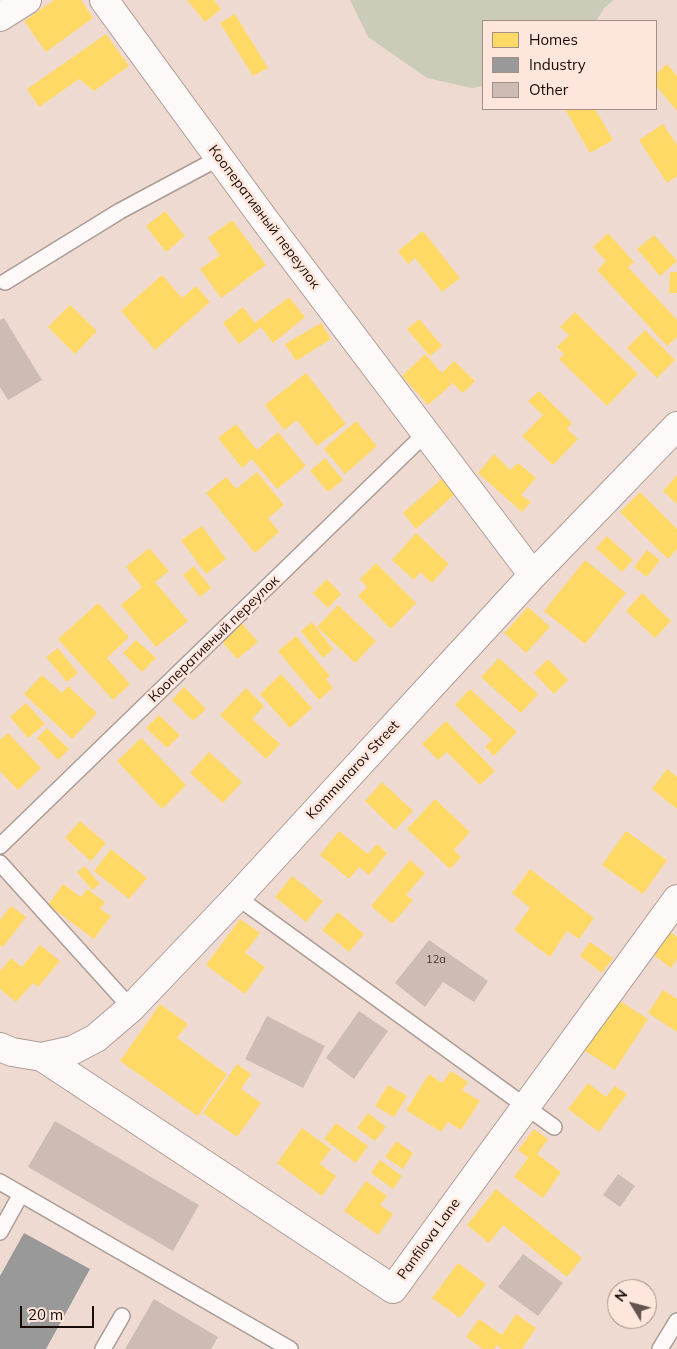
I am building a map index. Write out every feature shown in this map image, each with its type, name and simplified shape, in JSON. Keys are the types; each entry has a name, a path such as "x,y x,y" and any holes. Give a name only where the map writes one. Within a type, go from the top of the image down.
{"street":[{"path":"0,17 27,0"},
{"name":"Кооперативный переулок","path":"104,0 219,158 533,575"},
{"name":"Kommunarov Street","path":"0,1047 12,1052 42,1058 73,1050 96,1038 131,1008 237,897 533,575 677,426"},
{"name":"Panfilova Lane","path":"42,1058 392,1289 677,899"}],"lane":[{"path":"5,282 120,212 219,158"},
{"name":"Кооперативный переулок","path":"0,846 427,432"},
{"path":"0,863 131,1008"},
{"path":"237,897 554,1127"},
{"path":"0,1182 290,1349"},
{"path":"0,1232 21,1194"},
{"path":"103,1349 122,1316"},
{"path":"660,1349 677,1321"}],"green space":[{"path":"350,0 614,0 605,7 597,20 482,20 482,86 472,88 427,78 368,37"}],"building: Homes":[{"path":"54,0 81,0 93,18 46,52 24,21"},
{"path":"187,0 214,0 221,9 205,22"},
{"path":"235,14 268,68 253,76 220,23"},
{"path":"106,34 129,66 94,91 79,79 39,107 27,89"},
{"path":"667,64 677,76 677,111 657,87 657,73"},
{"path":"566,110 596,110 613,140 590,153"},
{"path":"663,124 677,145 677,176 667,183 639,140"},
{"path":"165,211 185,236 166,252 146,226"},
{"path":"232,220 266,265 221,298 200,269 220,255 208,238"},
{"path":"423,231 460,278 442,292 415,258 408,264 398,251"},
{"path":"608,233 634,262 628,267 677,320 677,337 667,346 597,270 606,261 593,247"},
{"path":"654,235 677,261 660,276 637,249"},
{"path":"670,272 677,272 677,293 669,293"},
{"path":"162,275 182,298 196,286 210,302 155,350 121,311"},
{"path":"289,297 305,317 273,343 261,327 239,344 223,323 243,307 255,323"},
{"path":"70,305 97,331 75,354 48,327"},
{"path":"575,312 638,374 607,406 559,359 564,354 557,347 569,335 560,327"},
{"path":"419,319 442,346 430,356 407,329"},
{"path":"321,323 331,339 296,361 285,344"},
{"path":"645,330 675,360 657,378 627,348"},
{"path":"425,354 442,373 454,361 475,381 463,393 447,378 452,384 428,405 402,376"},
{"path":"306,373 346,424 317,446 297,420 284,430 265,405"},
{"path":"539,391 572,423 567,429 578,439 553,465 522,436 543,415 528,401"},
{"path":"356,421 377,446 345,474 324,449"},
{"path":"236,424 257,450 278,432 306,466 277,489 252,459 242,468 218,438"},
{"path":"494,454 510,470 518,463 536,478 521,495 531,502 522,512 478,473"},
{"path":"325,458 343,480 328,492 310,471"},
{"path":"257,472 284,505 268,518 279,532 255,553 206,493 226,477 236,489"},
{"path":"677,475 677,504 663,491"},
{"path":"444,477 457,492 416,529 403,513"},
{"path":"640,492 677,529 677,549 668,559 620,512"},
{"path":"202,526 226,559 206,574 181,540"},
{"path":"416,533 449,564 432,583 420,572 414,580 392,560"},
{"path":"607,536 633,560 622,572 596,548"},
{"path":"149,548 169,571 155,582 188,621 156,647 121,605 142,587 126,567"},
{"path":"647,550 660,560 647,577 634,567"},
{"path":"585,560 626,593 585,644 544,611"},
{"path":"376,563 416,603 391,629 358,596 367,587 360,579"},
{"path":"194,566 211,588 200,597 183,575"},
{"path":"327,579 341,594 328,608 313,593"},
{"path":"642,593 671,621 655,638 626,611"},
{"path":"98,603 129,637 107,658 130,684 113,700 58,639"},
{"path":"338,605 376,641 355,663 317,627"},
{"path":"528,607 550,627 526,653 504,633"},
{"path":"240,621 258,642 237,659 219,638"},
{"path":"312,622 333,649 323,658 301,631"},
{"path":"296,636 330,676 326,679 333,688 319,700 278,651"},
{"path":"136,640 156,658 142,672 123,653"},
{"path":"58,648 78,673 67,682 46,657"},
{"path":"499,658 538,694 521,713 481,677"},
{"path":"548,659 568,680 554,694 534,673"},
{"path":"281,674 312,708 290,728 260,694"},
{"path":"42,675 62,693 68,686 97,713 72,739 24,694"},
{"path":"184,687 206,709 193,721 172,700"},
{"path":"246,688 264,706 252,719 280,744 266,759 220,715"},
{"path":"470,689 517,732 494,756 485,747 492,740 455,705"},
{"path":"26,703 45,724 28,738 10,717"},
{"path":"159,715 180,735 167,748 146,728"},
{"path":"446,721 495,771 480,785 447,752 438,760 422,744"},
{"path":"47,728 69,749 58,760 37,738"},
{"path":"8,733 41,768 18,790 0,771 0,740"},
{"path":"141,738 186,785 162,809 117,761"},
{"path":"209,752 242,782 223,803 190,773"},
{"path":"667,769 677,777 677,809 652,789"},
{"path":"382,782 413,811 395,830 365,801"},
{"path":"435,799 470,832 454,850 461,857 450,869 407,829"},
{"path":"80,821 106,843 91,861 65,838"},
{"path":"339,831 368,854 377,844 387,853 369,875 359,867 349,879 320,855"},
{"path":"626,831 667,860 643,894 602,865"},
{"path":"111,849 147,878 129,899 94,871"},
{"path":"410,860 425,873 406,895 413,900 392,924 371,906"},
{"path":"85,866 100,884 92,890 77,872"},
{"path":"530,869 594,918 579,939 567,931 550,957 514,930 530,908 512,893"},
{"path":"292,876 323,901 306,922 275,897"},
{"path":"63,884 81,897 87,889 105,902 100,909 111,916 94,939 48,905"},
{"path":"11,906 26,917 3,947 0,945 0,920"},
{"path":"338,912 364,934 349,952 322,930"},
{"path":"240,919 260,933 245,953 265,967 245,994 206,965"},
{"path":"661,925 677,937 677,959 671,968 644,948"},
{"path":"590,942 613,958 602,973 580,956"},
{"path":"40,945 60,961 38,987 33,983 16,1002 0,989 0,971 11,958 22,967"},
{"path":"663,990 677,999 677,1032 648,1013"},
{"path":"612,996 648,1019 615,1070 579,1047"},
{"path":"160,1004 188,1024 177,1038 227,1074 198,1116 120,1061"},
{"path":"237,1064 251,1074 241,1089 261,1103 237,1137 203,1113"},
{"path":"451,1071 468,1082 462,1090 480,1101 461,1130 448,1122 441,1132 406,1110 429,1074 442,1083"},
{"path":"588,1083 606,1097 615,1086 627,1094 599,1132 568,1109"},
{"path":"388,1085 407,1096 394,1117 375,1106"},
{"path":"368,1113 386,1127 375,1141 357,1128"},
{"path":"336,1123 368,1146 356,1163 324,1139"},
{"path":"302,1128 331,1149 320,1164 336,1176 322,1196 277,1163"},
{"path":"534,1129 548,1139 537,1154 561,1172 543,1198 514,1177 528,1158 518,1150"},
{"path":"396,1141 413,1153 403,1169 385,1157"},
{"path":"380,1160 402,1176 393,1189 371,1173"},
{"path":"366,1181 387,1196 380,1205 393,1214 378,1235 344,1211"},
{"path":"496,1189 582,1258 567,1277 503,1225 489,1243 467,1225"},
{"path":"458,1263 486,1284 460,1318 432,1298"},
{"path":"516,1314 536,1328 522,1349 502,1349 497,1345 494,1349 483,1349 466,1337 479,1319 502,1335"}],"building: Industry":[{"path":"24,1233 90,1269 46,1349 0,1349 0,1276"}],"building: Other":[{"path":"4,318 42,380 8,400 0,387 0,320"},
{"path":"429,940 488,981 474,1002 443,982 425,1007 395,983"},
{"path":"359,1011 388,1031 354,1079 326,1058"},
{"path":"267,1016 325,1046 303,1088 245,1059"},
{"path":"55,1121 199,1205 173,1251 28,1167"},
{"path":"618,1174 635,1186 620,1207 603,1195"},
{"path":"523,1254 563,1283 538,1316 498,1287"},
{"path":"154,1299 218,1337 211,1349 125,1349"}]}
